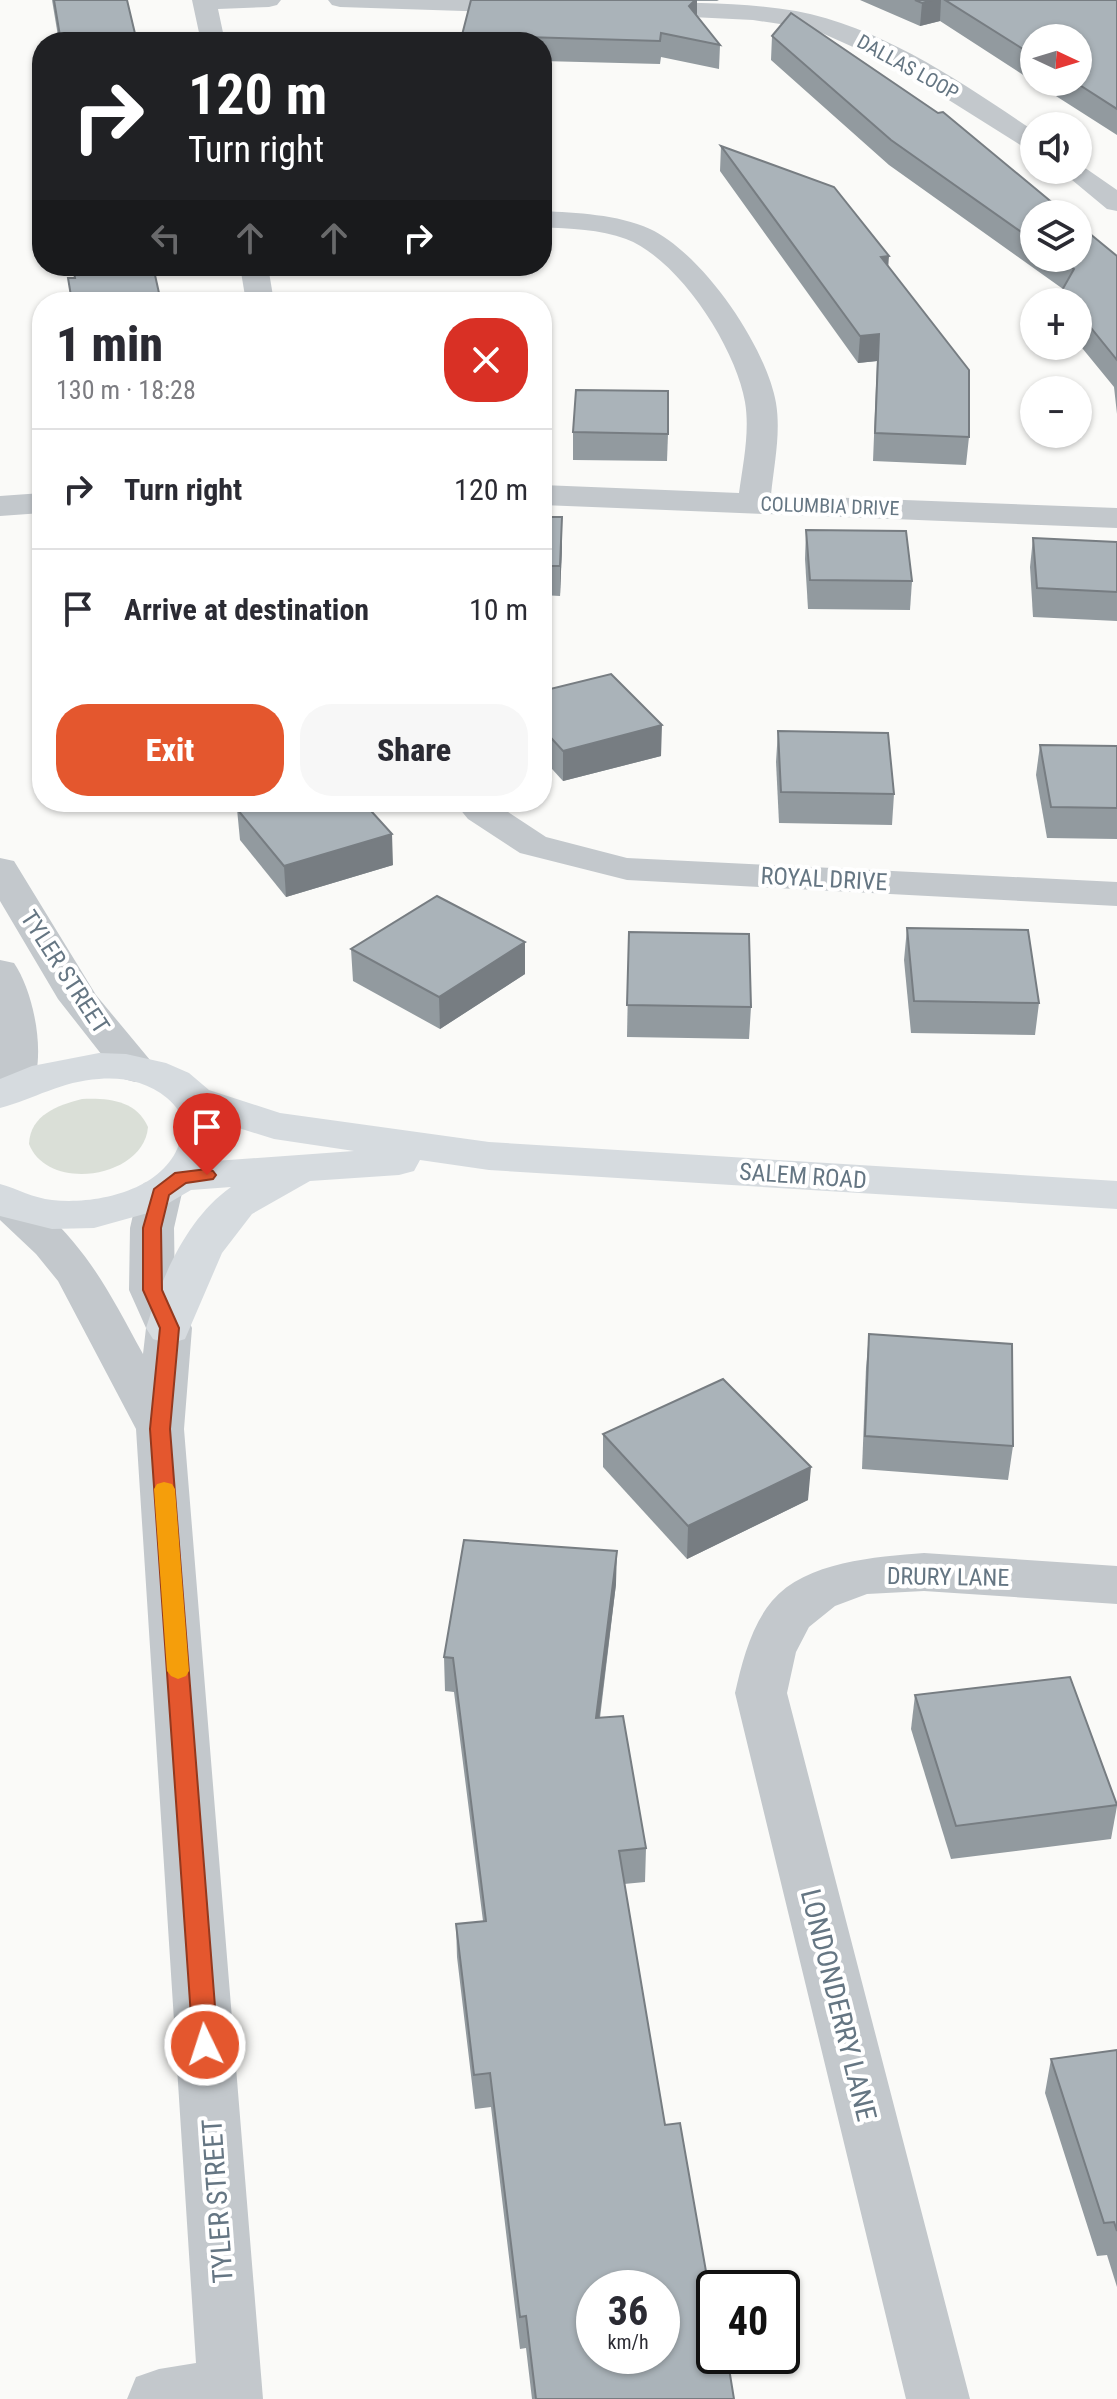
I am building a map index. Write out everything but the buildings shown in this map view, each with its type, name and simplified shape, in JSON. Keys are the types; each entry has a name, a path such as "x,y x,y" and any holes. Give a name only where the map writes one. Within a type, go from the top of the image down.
{"main road":[{"name":"SALEM ROAD","path":"6,1091 28,1079 63,1069 100,1065 135,1069 161,1077 197,1100 274,1126 489,1156 1117,1195"},
{"path":"171,1185 201,1150 205,1127 197,1100"},
{"name":"SALEM ROAD","path":"3,1200 34,1211 66,1215 100,1213 132,1205 171,1185 306,1169 489,1156"},
{"path":"169,1328 179,1291 209,1239 225,1219 250,1194 306,1169"}],"street":[{"path":"211,32 204,1 269,0"},
{"path":"340,0 549,6"},
{"name":"DALLAS LOOP","path":"612,8 738,12 820,24 859,38 894,57 1020,134"},
{"path":"1092,184 1117,203"},
{"path":"552,220 596,222 642,235 675,256 744,349 761,403 754,503"},
{"name":"COLUMBIA DRIVE","path":"552,495 1117,518"},
{"path":"0,506 32,504"},
{"name":"ROYAL DRIVE","path":"483,812 533,845 627,869 1117,894"},
{"name":"TYLER STREET","path":"0,869 82,1004 113,1046 135,1069"},
{"path":"0,972 17,1022 19,1045 6,1091"},
{"name":"TYLER STREET","path":"171,1185 152,1228 152,1290 169,1328 160,1429 231,2393"},
{"name":"TYLER STREET","path":"3,1200 52,1244 77,1274 160,1429"},
{"name":"DRURY LANE","path":"790,1614 817,1593 863,1576 924,1572 1117,1585"},
{"name":"LONDONDERRY LANE","path":"790,1614 770,1652 761,1693 938,2399"},
{"path":"159,2399 231,2393"}],"shaded area":[{"path":"82,1099 120,1102 136,1111 148,1127 143,1144 130,1158 114,1168 74,1174 55,1169 39,1159 29,1144 34,1126 47,1113"}],"slow traffic":[{"path":"164,1489 178,1671"}],"route":[{"path":"205,2045 160,1429 169,1328 152,1290 151,1263 152,1228 160,1193 181,1177 207,1175"}]}
